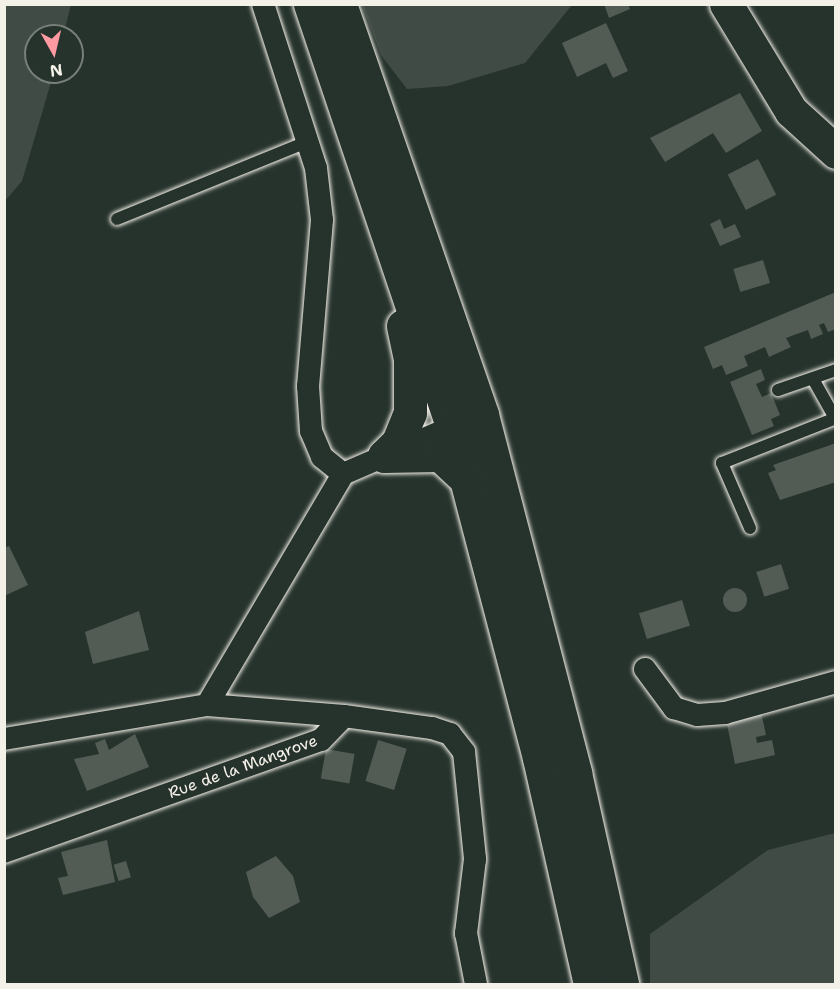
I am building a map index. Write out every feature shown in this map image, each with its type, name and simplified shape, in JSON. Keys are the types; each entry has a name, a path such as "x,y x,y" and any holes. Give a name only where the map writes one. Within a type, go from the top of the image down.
{"main road":[{"path":"310,4 573,762 622,984"},
{"path":"340,4 456,425 590,984"},
{"path":"726,4 791,111 836,152"},
{"path":"369,169 412,390 405,429 384,456"},
{"path":"384,456 440,455 468,481"}],"street":[{"path":"263,4 309,141 322,220 308,386 311,431 322,457 343,474"},
{"path":"207,705 343,474 456,425"},
{"path":"645,669 674,708 697,715 725,713 836,682"},
{"name":"Rue de la Mangrove","path":"4,739 207,705 344,716"},
{"path":"344,716 432,728 450,734 464,752 475,859 466,933 476,984"},
{"name":"Rue de la Mangrove","path":"4,852 321,740 344,716"}],"lane":[{"path":"117,219 309,141"},
{"path":"778,390 836,370"},
{"path":"750,528 722,463 835,418 813,379"}],"shaded area":[{"path":"5,4 71,5 66,24 24,24 24,84 50,84 22,181 5,201"},
{"path":"362,5 572,5 525,63 448,86 407,89 381,55"},
{"path":"835,833 835,984 650,984 650,934 768,850"}],"building":[{"path":"604,4 628,4 630,9 609,18"},
{"path":"606,23 628,71 613,78 606,63 577,77 562,43"},
{"path":"740,93 762,131 726,153 713,133 665,162 650,138"},
{"path":"758,159 776,195 746,210 728,174"},
{"path":"720,219 724,229 735,224 741,237 720,246 710,224"},
{"path":"763,260 770,283 740,292 733,269"},
{"path":"836,292 836,329 828,332 824,323 819,325 823,334 811,339 808,330 786,338 791,347 769,357 765,347 744,356 748,366 726,375 722,365 713,369 704,347"},
{"path":"761,369 765,380 756,384 762,397 771,393 780,415 771,419 774,426 752,435 730,382"},
{"path":"836,443 836,482 780,500 768,473 776,470 773,465"},
{"path":"9,546 28,585 4,596 4,548"},
{"path":"781,564 789,589 764,597 756,572"},
{"path":"735,588 743,592 747,600 743,608 735,612 727,608 723,600 727,592"},
{"path":"682,600 690,626 647,639 639,613"},
{"path":"139,611 149,650 93,664 85,632"},
{"path":"761,712 766,735 756,737 757,743 772,740 775,755 735,764 726,719"},
{"path":"135,734 149,767 87,791 74,759 99,754 95,743 105,739 109,750"},
{"path":"378,740 407,749 394,790 365,781"},
{"path":"326,749 355,754 349,784 321,779"},
{"path":"107,840 115,882 63,895 58,878 68,876 61,852"},
{"path":"276,856 293,876 300,902 269,918 253,897 246,872"},
{"path":"126,861 131,877 119,881 114,865"}]}
